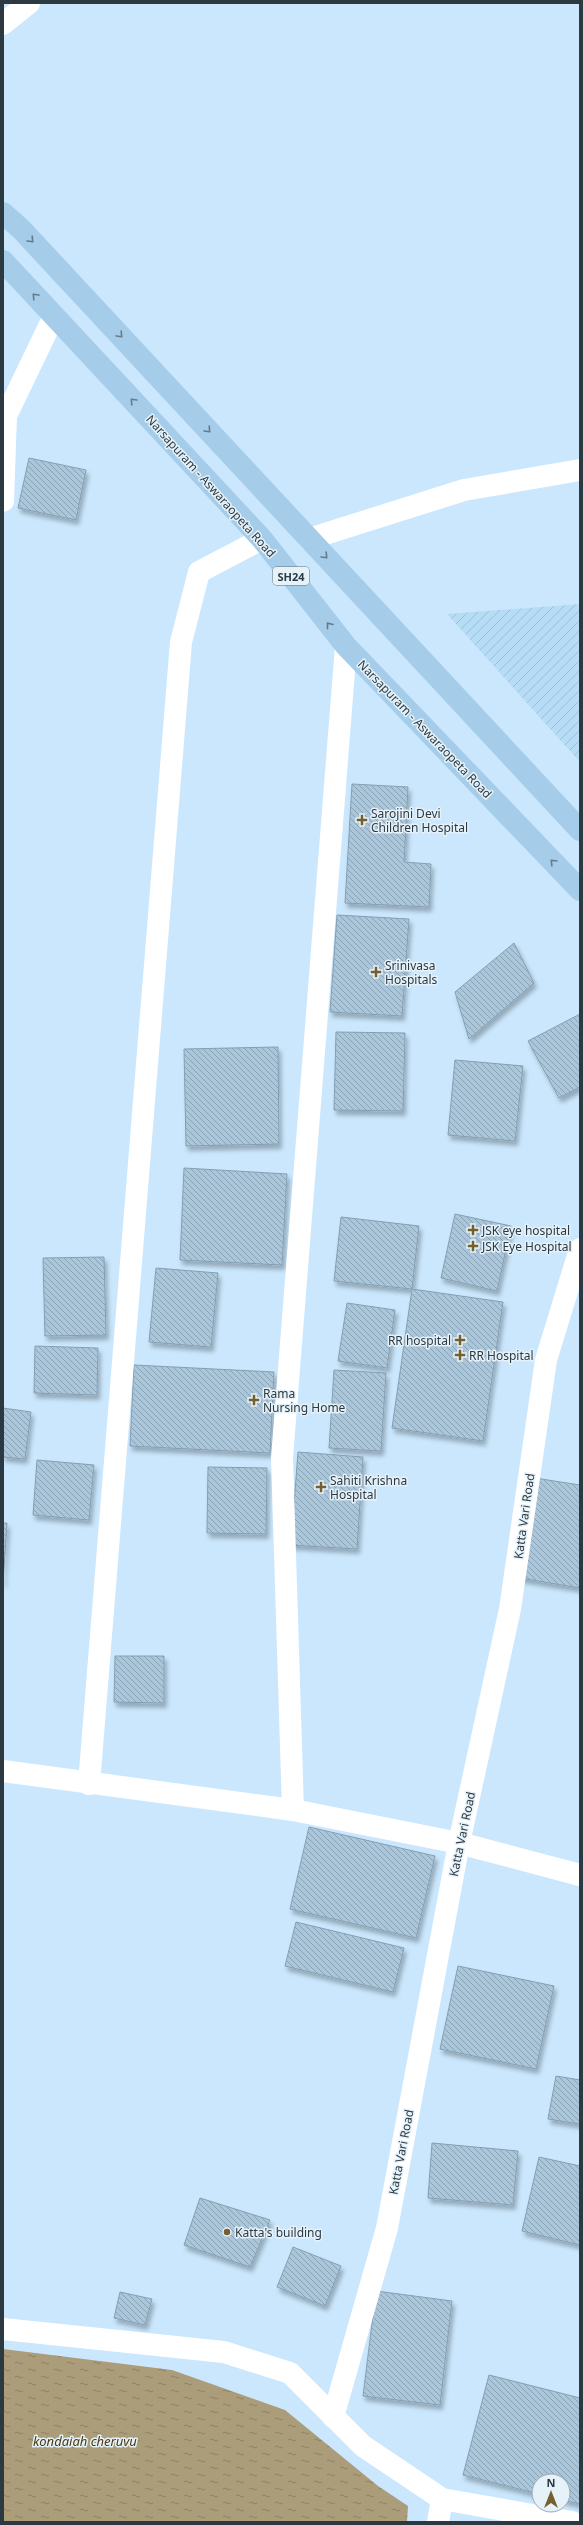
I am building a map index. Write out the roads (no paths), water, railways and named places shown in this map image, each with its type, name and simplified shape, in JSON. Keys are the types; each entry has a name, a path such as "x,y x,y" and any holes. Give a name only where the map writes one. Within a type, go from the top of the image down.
{"main road":[{"path":"3,213 26,235 580,830"},
{"name":"Narsapuram - Aswaraopeta Road","path":"3,261 262,539 346,646 580,890"}],"street":[{"path":"3,24 28,3"},
{"path":"3,500 6,416 54,316"},
{"path":"309,539 464,490 580,470"},
{"path":"89,1784 181,642 199,572 262,539"},
{"path":"293,1810 282,1458 346,646"},
{"name":"Katta Vari Road","path":"333,2416 387,2228 459,1843 510,1609 546,1360 580,1249"},
{"path":"3,1771 89,1784 293,1810 459,1843 580,1875"},
{"path":"3,2329 224,2352 290,2373 363,2446 442,2499 572,2522"},
{"path":"438,2522 442,2499"}],"water":[{"name":"kondaiah cheruvu","path":"3,2349 172,2370 285,2410 378,2486 408,2506 407,2522 3,2522"}],"place":[{"name":"Sarojini Devi Children Hospital","path":"362,820"},
{"name":"Srinivasa Hospitals","path":"376,972"},
{"name":"JSK eye hospital","path":"473,1230"},
{"name":"JSK Eye Hospital","path":"473,1246"},
{"name":"RR hospital","path":"460,1340"},
{"name":"RR Hospital","path":"460,1355"},
{"name":"Rama Nursing Home","path":"254,1400"},
{"name":"Sahiti Krishna Hospital","path":"321,1487"},
{"name":"Katta's building","path":"227,2232"}]}
